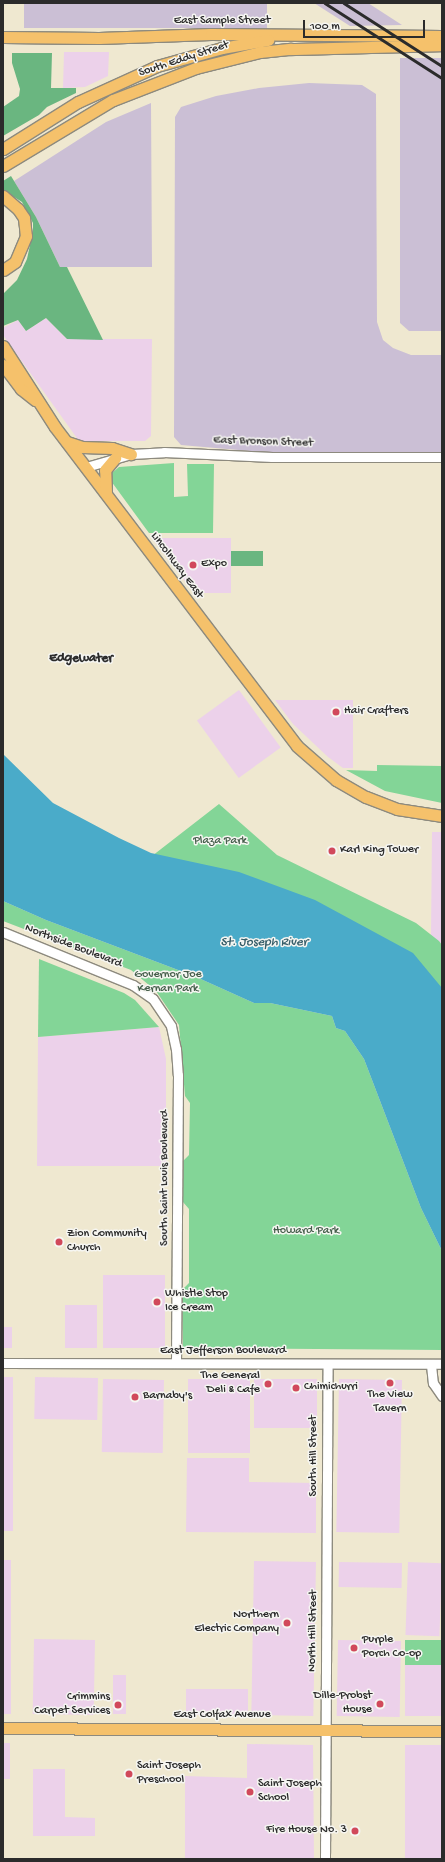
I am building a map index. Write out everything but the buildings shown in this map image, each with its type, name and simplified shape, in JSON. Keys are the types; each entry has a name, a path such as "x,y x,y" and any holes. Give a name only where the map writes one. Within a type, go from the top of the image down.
{"main road":[{"name":"East Sample Street","path":"3,37 58,38 184,34 442,36"},
{"name":"South Eddy Street","path":"3,149 78,102 157,66 222,48 311,35"},
{"name":"South Eddy Street","path":"3,166 84,115 113,100 202,66 260,52 291,49 442,46"},
{"path":"3,196 18,209 24,218 26,236 15,262 3,270"},
{"path":"3,346 29,384 36,400"},
{"path":"4,367 21,389 36,400"},
{"name":"Lincolnway East","path":"36,400 297,746 336,780 366,797 397,809 442,816"},
{"path":"67,442 82,447 112,448 131,454"},
{"path":"106,494 105,470 115,458"},
{"name":"East Colfax Avenue","path":"3,1728 442,1730"}],"street":[{"name":"East Bronson Street","path":"86,467 131,454 164,452 272,457 442,457"},
{"name":"Northside Boulevard","path":"3,932 124,980 153,999"},
{"name":"South Saint Louis Boulevard","path":"153,999 171,1026 176,1049 178,1181 176,1363"},
{"name":"East Jefferson Boulevard","path":"3,1363 442,1364"},
{"name":"South Hill Street","path":"327,1547 328,1364"},
{"path":"431,1365 433,1383 442,1396"},
{"name":"North Hill Street","path":"325,1859 327,1547"}],"shaded area":[{"path":"24,3 267,3 267,28 24,28"},
{"path":"314,3 368,3 402,25 350,26"},
{"path":"64,52 109,52 108,76 85,87 63,88"},
{"path":"400,58 442,58 442,331 409,331 400,323"},
{"path":"309,83 362,85 376,94 377,322 383,340 393,348 411,355 442,355 442,452 263,452 181,445 174,437 175,117 181,107 216,96 259,88"},
{"path":"151,103 152,267 60,267 36,217 14,181 106,122"},
{"path":"46,318 67,339 152,339 151,436 145,441 79,441 3,335 3,328 18,320 26,331"},
{"path":"152,538 231,538 231,593 194,593"},
{"path":"239,690 281,747 239,778 197,721"},
{"path":"275,700 353,700 353,768 343,768 328,757 293,724"},
{"path":"432,832 442,832 442,945 431,935"},
{"path":"159,1027 166,1059 166,1166 37,1166 38,1037"},
{"path":"103,1275 165,1275 165,1348 103,1348"},
{"path":"65,1305 97,1305 97,1348 65,1348"},
{"path":"3,1327 12,1327 12,1348 3,1348"},
{"path":"3,1377 13,1377 13,1531 3,1531"},
{"path":"35,1377 98,1378 97,1420 34,1419"},
{"path":"103,1379 164,1380 163,1453 102,1452"},
{"path":"188,1379 250,1379 250,1453 188,1453"},
{"path":"254,1379 317,1379 317,1428 254,1428"},
{"path":"339,1379 402,1380 399,1533 336,1532"},
{"path":"187,1458 249,1458 249,1482 316,1483 316,1533 186,1532"},
{"path":"3,1560 11,1560 11,1714 3,1714"},
{"path":"254,1561 316,1562 313,1716 251,1715"},
{"path":"339,1562 402,1563 402,1588 339,1587"},
{"path":"408,1562 442,1563 439,1636 405,1635"},
{"path":"34,1639 95,1640 94,1715 33,1714"},
{"path":"338,1640 401,1641 400,1717 337,1716"},
{"path":"405,1665 442,1665 442,1716 405,1716"},
{"path":"113,1675 126,1675 126,1714 113,1714"},
{"path":"186,1689 248,1689 248,1715 186,1715"},
{"path":"3,1743 10,1743 10,1779 3,1779"},
{"path":"247,1744 313,1745 314,1859 185,1859 185,1776 247,1778"},
{"path":"405,1745 442,1745 442,1859 405,1859"},
{"path":"33,1769 65,1769 65,1817 95,1818 95,1836 33,1836"}],"green space":[{"path":"12,53 52,53 51,88 76,88 76,93 47,107 39,115 3,136 3,107 19,96 20,89 12,63"},
{"path":"11,176 36,217 60,267 67,267 103,340 67,339 46,318 26,331 18,320 3,326 3,294 17,280 27,259 33,231 33,223 22,202 3,190 3,181"},
{"path":"174,463 174,497 188,496 187,464 214,464 213,533 149,533 111,481 112,473 119,467"},
{"path":"231,551 263,551 263,566 231,566"},
{"path":"377,765 442,766 442,803 385,791 346,770 377,771"},
{"name":"Plaza Park","path":"219,804 277,855 416,923 439,941 442,945 442,998 152,856"},
{"name":"Howard Park","path":"3,901 46,920 194,976 254,1003 270,1003 332,1016 336,1028 345,1031 364,1059 421,1208 442,1251 442,1350 183,1348 182,1290 189,1283 189,1209 183,1202 183,1161 189,1155 190,1103 185,1096 179,1025 156,991 131,970 3,921"},
{"path":"39,959 124,993 135,1000 159,1027 38,1037"},
{"path":"405,1640 442,1640 442,1665 405,1665"}],"water":[{"name":"St. Joseph River","path":"3,754 53,803 119,838 151,853 239,872 315,900 413,953 442,988 442,1251 421,1208 364,1059 345,1031 336,1028 332,1016 270,1003 254,1003 194,976 46,920 3,901"}],"railway":[{"path":"325,3 442,78"},
{"path":"344,3 442,66"}],"place":[{"name":"Expo","path":"193,565"},
{"name":"Hair Crafters","path":"336,712"},
{"name":"Karl King Tower","path":"332,851"},
{"name":"Zion Community Church","path":"59,1242"},
{"name":"Whistle Stop Ice Cream","path":"157,1302"},
{"name":"The View Tavern","path":"390,1383"},
{"name":"The General Deli & Cafe","path":"268,1384"},
{"name":"Chimichurri","path":"296,1388"},
{"name":"Barnaby's","path":"135,1397"},
{"name":"Northern Electric Company","path":"287,1623"},
{"name":"Purple Porch Co-op","path":"354,1648"},
{"name":"Dille-Probst House","path":"380,1704"},
{"name":"Crimmins Carpet Services","path":"118,1705"},
{"name":"Saint Joseph Preschool","path":"129,1774"},
{"name":"Saint Joseph School","path":"250,1792"},
{"name":"Fire House No. 3","path":"355,1831"}],"district":[{"name":"Edgewater","path":"81,659"}],"park label":[{"name":"Governor Joe Kernan Park","path":"168,983"}]}
